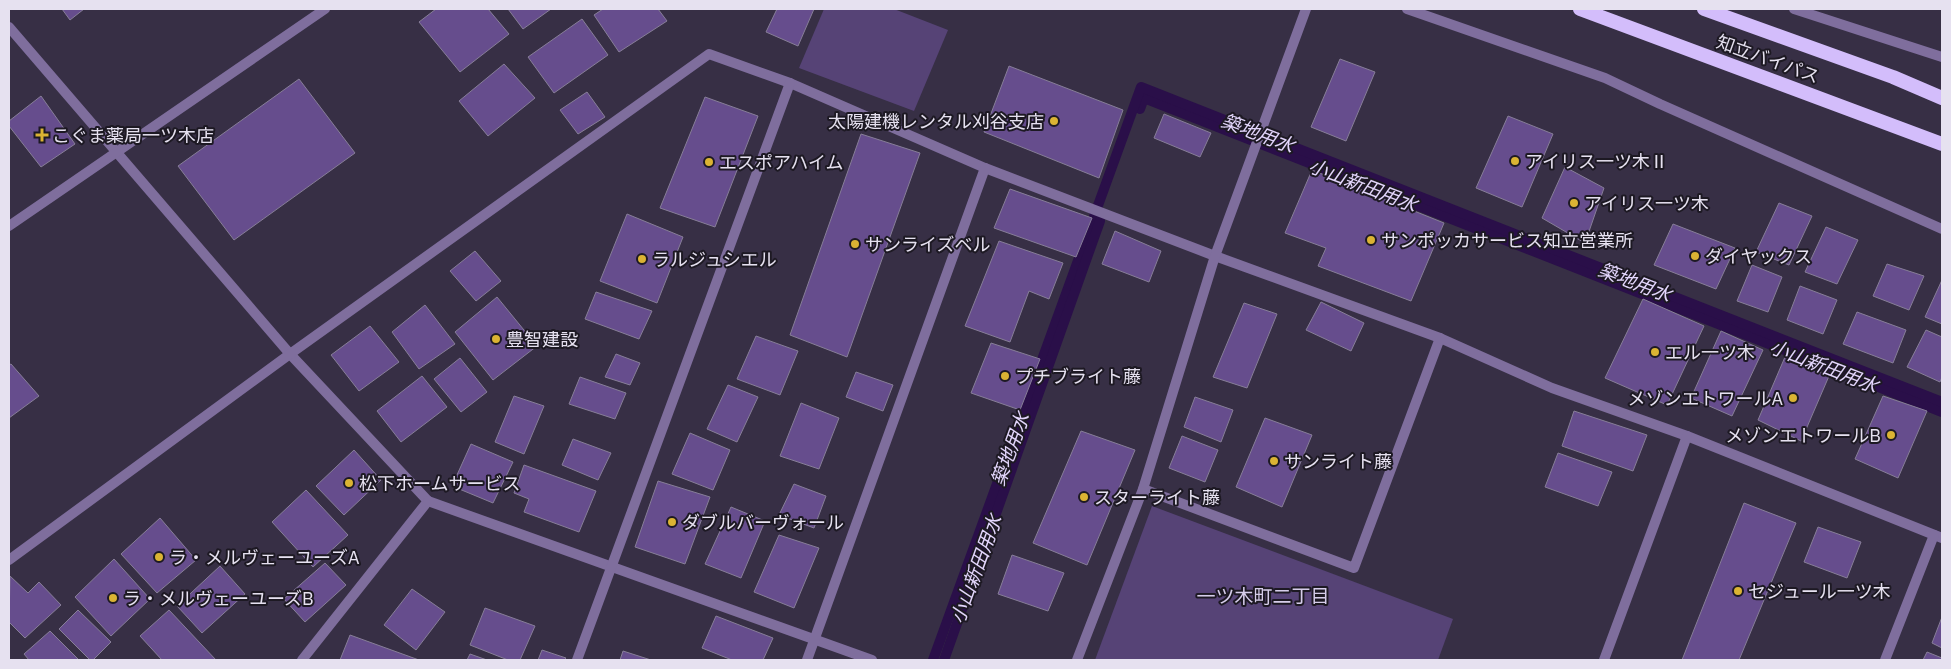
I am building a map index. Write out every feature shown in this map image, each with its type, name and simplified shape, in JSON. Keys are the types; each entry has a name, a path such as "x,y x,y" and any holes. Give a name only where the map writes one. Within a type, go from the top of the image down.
{"highway":[{"name":"知立バイパス","path":"1580,9 1942,144"},
{"name":"知立バイパス","path":"1704,9 1892,77 1942,98"},
{"path":"1892,77 1942,90"}],"street":[{"path":"9,226 325,9"},
{"path":"1077,660 1143,489 1215,256 1306,9"},
{"path":"1407,9 1605,78 1942,229"},
{"path":"1794,9 1942,57"},
{"path":"9,27 290,354 428,501 872,660"},
{"path":"9,560 290,354 709,54 790,83 985,168 1215,256 1440,338 1552,388 1687,436 1938,537 1884,660"},
{"path":"577,660 790,83"},
{"path":"807,660 985,168"},
{"path":"1143,489 1354,568 1440,338"},
{"path":"1604,660 1687,436"},
{"path":"302,660 428,501"}],"shaded area":[{"path":"824,9 894,9 948,30 914,111 799,68"},
{"path":"1152,506 1453,619 1438,660 1095,660"}],"building":[{"path":"62,9 84,9 70,20"},
{"path":"436,9 488,9 509,34 460,72 419,22"},
{"path":"508,9 551,9 523,29"},
{"path":"603,9 658,9 667,21 619,52 594,15"},
{"path":"777,9 814,9 798,46 766,32"},
{"path":"582,19 608,55 554,93 528,57"},
{"path":"1340,59 1375,72 1346,141 1311,127"},
{"path":"504,64 535,98 488,136 459,101"},
{"name":"太陽建機レンタル刈谷支店","path":"1009,66 1123,110 1099,178 984,132"},
{"path":"299,79 355,153 234,240 178,166"},
{"path":"587,92 605,117 578,134 560,110"},
{"name":"こぐま薬局一ツ木店","path":"41,96 75,144 41,167 9,126 9,121"},
{"name":"エスポアハイム","path":"705,97 758,116 715,227 660,208"},
{"path":"1164,114 1211,133 1200,157 1154,138"},
{"name":"アイリス一ツ木Ⅱ","path":"1508,116 1553,134 1522,207 1476,188"},
{"name":"サンライズベル","path":"861,134 920,153 847,357 790,335"},
{"name":"アイリス一ツ木","path":"1565,167 1604,188 1585,243 1542,218"},
{"name":"サンポッカサービス知立営業所","path":"1312,170 1444,223 1411,301 1318,266 1326,248 1285,233"},
{"path":"1010,189 1092,218 1076,257 994,228"},
{"path":"1779,203 1812,216 1789,265 1756,252"},
{"name":"ラルジュシエル","path":"627,214 683,237 657,303 600,281"},
{"name":"ダイヤックス","path":"1673,224 1735,248 1716,289 1654,265"},
{"path":"1826,227 1858,240 1837,284 1805,272"},
{"path":"1115,231 1161,251 1149,282 1102,264"},
{"path":"999,241 1063,263 1049,299 1029,291 1010,342 965,326"},
{"path":"475,251 501,281 476,301 450,271"},
{"path":"1887,264 1924,276 1909,310 1873,296"},
{"path":"1752,265 1782,277 1768,312 1737,301"},
{"path":"1942,280 1942,324 1925,317"},
{"path":"1800,286 1837,300 1823,334 1787,320"},
{"path":"596,292 652,311 639,339 585,319"},
{"name":"豊智建設","path":"497,297 537,346 493,380 455,332"},
{"name":"エル一ツ木","path":"1643,299 1704,326 1667,405 1605,378"},
{"path":"1321,302 1364,323 1351,351 1306,330"},
{"path":"1244,303 1277,314 1247,388 1213,377"},
{"path":"425,305 455,344 419,369 392,332"},
{"path":"1857,312 1906,330 1893,363 1843,344"},
{"path":"370,326 399,362 359,391 331,355"},
{"path":"1926,330 1942,337 1942,377 1940,382 1907,367"},
{"path":"1721,331 1763,350 1732,416 1691,398"},
{"path":"756,336 798,351 780,395 737,379"},
{"name":"プチブライト藤","path":"991,343 1040,359 1020,410 971,393"},
{"path":"616,354 640,363 630,385 605,377"},
{"name":"メゾンエトワールA","path":"1785,357 1829,376 1801,441 1758,420"},
{"path":"460,358 487,392 461,412 434,379"},
{"path":"11,364 39,396 9,418 9,365"},
{"path":"856,372 893,385 883,411 846,397"},
{"path":"422,376 447,407 401,442 377,411"},
{"path":"580,377 626,393 615,419 569,404"},
{"path":"728,385 758,397 737,442 707,429"},
{"path":"514,396 544,406 524,454 495,442"},
{"name":"メゾンエトワールB","path":"1883,396 1927,411 1898,478 1855,459"},
{"path":"1195,397 1233,410 1221,442 1184,427"},
{"path":"801,403 839,418 819,469 780,456"},
{"path":"1574,411 1647,435 1633,471 1562,446"},
{"name":"サンライト藤","path":"1265,418 1312,435 1282,507 1236,487"},
{"name":"スターライト藤","path":"1081,431 1135,450 1087,565 1033,543"},
{"path":"690,433 730,450 713,490 672,474"},
{"path":"1182,436 1218,450 1205,482 1169,468"},
{"path":"573,439 611,453 598,480 562,465"},
{"path":"471,444 513,462 493,503 452,486"},
{"name":"松下ホームサービス","path":"354,450 381,480 344,515 316,486"},
{"path":"1558,453 1612,472 1598,506 1545,487"},
{"path":"524,465 596,491 579,532 524,512 529,499 514,493"},
{"name":"ダブルバーヴォール","path":"658,481 710,497 685,564 635,547"},
{"path":"794,484 826,496 814,528 779,515"},
{"path":"306,490 348,535 313,567 272,522"},
{"name":"セジュール一ツ木","path":"1744,503 1796,523 1739,660 1682,660"},
{"path":"731,507 765,521 741,578 705,564"},
{"name":"ラ・メルヴェーユーズA","path":"160,518 196,560 157,593 121,554"},
{"path":"1818,527 1861,542 1847,578 1804,562"},
{"path":"779,535 819,548 794,608 754,592"},
{"path":"1012,555 1064,573 1048,611 998,594"},
{"name":"ラ・メルヴェーユーズB","path":"114,559 150,599 111,636 75,597"},
{"path":"325,563 346,585 305,622 284,599"},
{"path":"220,566 245,594 202,633 177,606"},
{"path":"10,576 28,593 39,582 61,605 25,638 9,622"},
{"path":"412,589 445,612 416,650 384,625"},
{"path":"485,608 535,626 520,660 508,660 470,645"},
{"path":"78,610 111,642 93,660 90,660 59,629"},
{"path":"169,610 216,660 162,660 140,636"},
{"path":"716,616 773,638 763,660 732,660 702,648"},
{"path":"1942,617 1942,648 1932,643"},
{"path":"50,631 79,660 29,660 24,654"},
{"path":"350,635 419,660 340,660"},
{"path":"542,650 566,658 564,660 538,660"},
{"path":"623,651 651,660 620,660"},
{"path":"1927,652 1942,658 1942,660 1923,660"},
{"path":"470,654 487,660 467,660"}],"waterway":[{"name":"築地用水","path":"933,660 1141,87 1942,402"},
{"name":"小山新田用水","path":"1140,109 1144,98 1942,412"},
{"name":"小山新田用水","path":"944,660 1100,221"}],"place":[{"name":"太陽建機レンタル刈谷支店","path":"1054,121"},
{"name":"こぐま薬局一ツ木店","path":"42,135"},
{"name":"アイリス一ツ木Ⅱ","path":"1515,161"},
{"name":"エスポアハイム","path":"709,162"},
{"name":"アイリス一ツ木","path":"1574,203"},
{"name":"サンポッカサービス知立営業所","path":"1371,240"},
{"name":"サンライズベル","path":"855,244"},
{"name":"ダイヤックス","path":"1695,256"},
{"name":"ラルジュシエル","path":"642,259"},
{"name":"豊智建設","path":"496,339"},
{"name":"エル一ツ木","path":"1655,352"},
{"name":"プチブライト藤","path":"1005,376"},
{"name":"メゾンエトワールA","path":"1793,398"},
{"name":"メゾンエトワールB","path":"1891,435"},
{"name":"サンライト藤","path":"1274,461"},
{"name":"松下ホームサービス","path":"349,483"},
{"name":"スターライト藤","path":"1084,497"},
{"name":"ダブルバーヴォール","path":"672,522"},
{"name":"ラ・メルヴェーユーズA","path":"159,557"},
{"name":"セジュール一ツ木","path":"1738,591"},
{"name":"ラ・メルヴェーユーズB","path":"113,598"}],"district":[{"name":"一ツ木町二丁目","path":"1263,596"}]}
